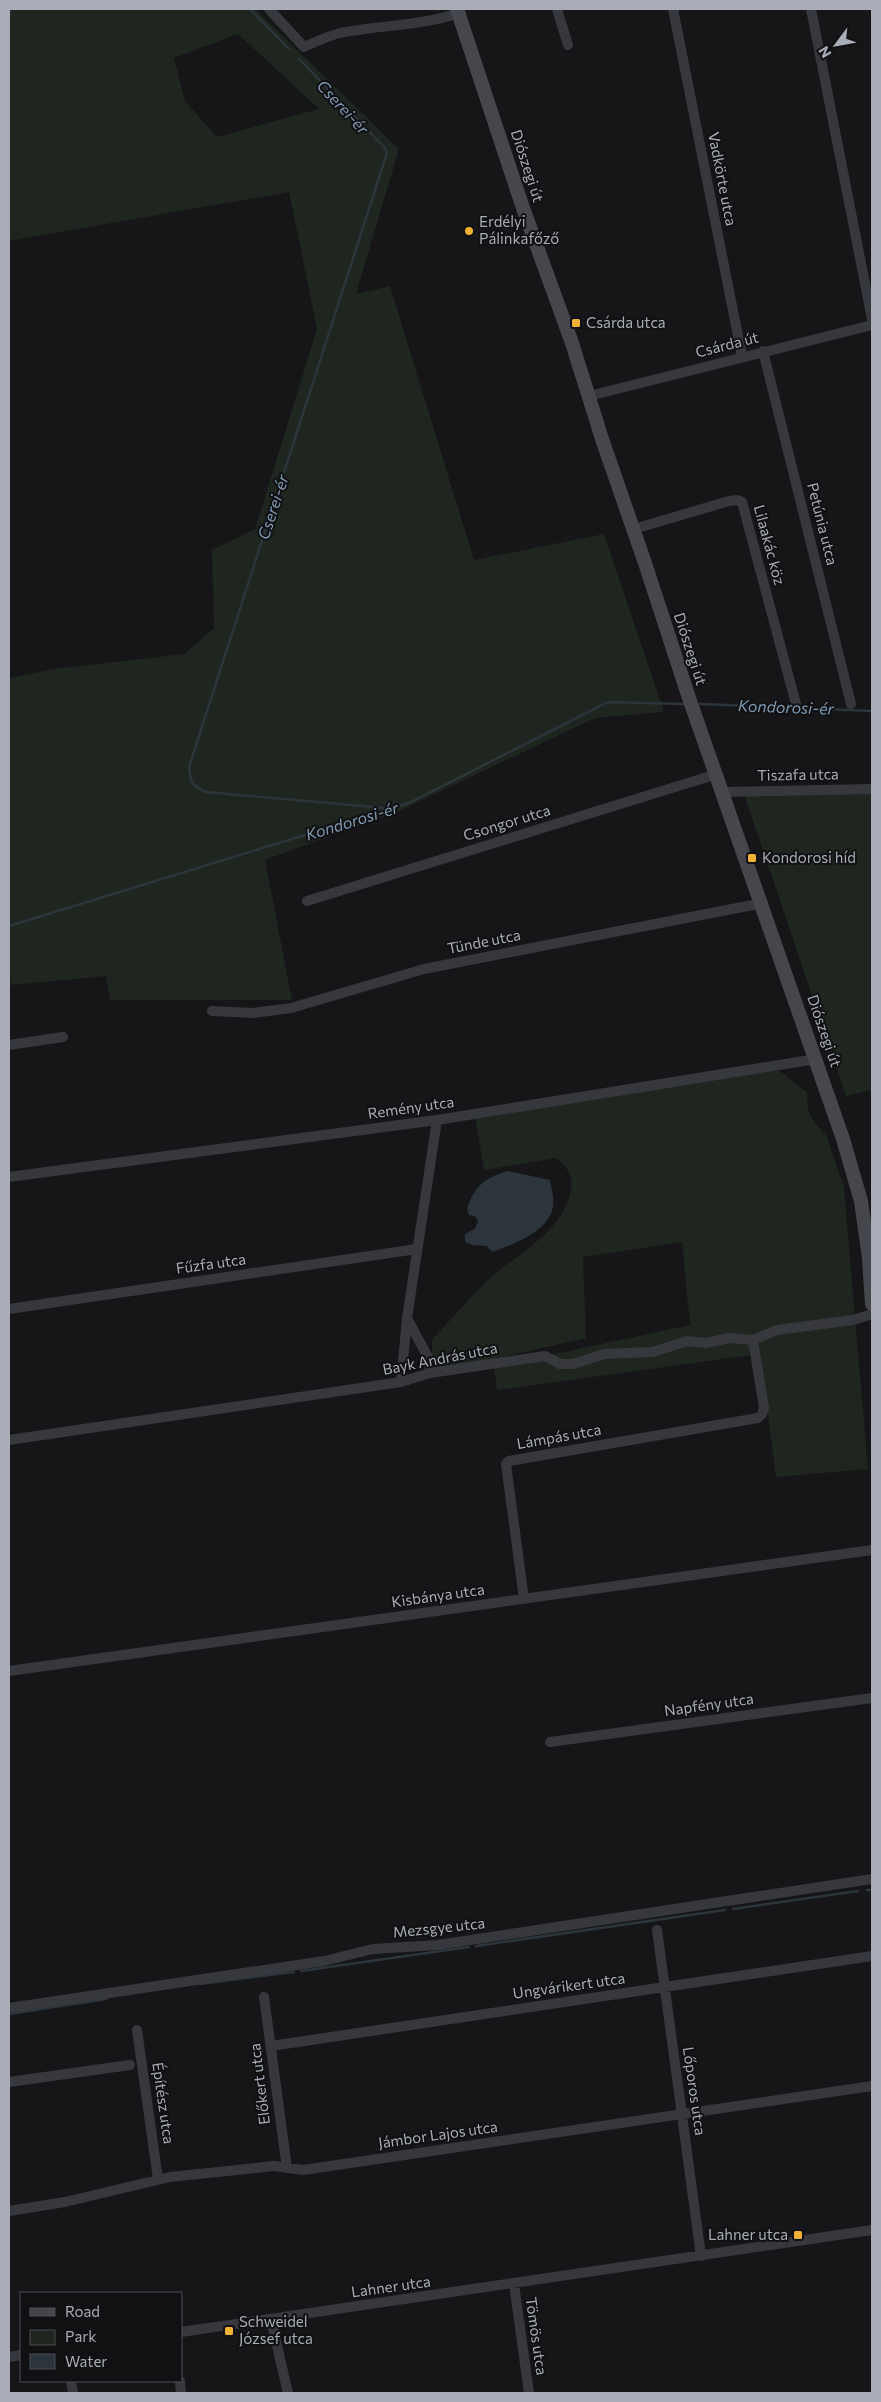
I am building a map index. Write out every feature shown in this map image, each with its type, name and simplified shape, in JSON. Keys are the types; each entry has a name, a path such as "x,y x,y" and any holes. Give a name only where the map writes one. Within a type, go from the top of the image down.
{"main road":[{"name":"Diószegi út","path":"458,11 523,208 843,1139 861,1201 869,1258 872,1304"}],"street":[{"path":"269,9 304,47 338,34 405,23 435,21 458,11"},
{"path":"557,9 568,46"},
{"name":"Vadkörte utca","path":"672,9 742,356"},
{"path":"811,9 872,319"},
{"name":"Csárda út","path":"589,396 872,324"},
{"name":"Petúnia utca","path":"764,351 851,704"},
{"name":"Lilaakác köz","path":"634,529 729,501 737,500 742,502 796,704"},
{"name":"Csongor utca","path":"307,901 717,774"},
{"name":"Tiszafa utca","path":"724,792 872,789"},
{"name":"Tünde utca","path":"212,1011 253,1013 291,1008 424,969 762,903"},
{"path":"9,1045 63,1037"},
{"name":"Remény utca","path":"9,1177 437,1120 816,1059"},
{"path":"401,1382 407,1318 437,1120"},
{"name":"Fűzfa utca","path":"9,1309 417,1249"},
{"name":"Bayk András utca","path":"9,1440 401,1382 430,1373 546,1356 560,1364 573,1364 604,1354 653,1352 687,1340 706,1343 729,1338 753,1340 777,1330 853,1320 872,1314"},
{"path":"407,1318 429,1359 430,1373"},
{"name":"Lámpás utca","path":"524,1599 506,1464 509,1461 753,1420 762,1414 764,1408 753,1340"},
{"name":"Kisbánya utca","path":"9,1671 872,1550"},
{"name":"Napfény utca","path":"550,1742 872,1698"},
{"name":"Mezsgye utca","path":"9,2008 324,1961 373,1949 438,1945 872,1879"},
{"name":"Lőporos utca","path":"657,1930 702,2256"},
{"name":"Ungvárikert utca","path":"271,2046 872,1956"},
{"name":"Előkert utca","path":"264,1997 287,2168"},
{"name":"Építész utca","path":"137,2030 158,2179"},
{"path":"9,2082 130,2065"},
{"name":"Jámbor Lajos utca","path":"9,2211 65,2202 158,2179 253,2167 274,2166 303,2170 872,2086"},
{"name":"Lahner utca","path":"182,2332 872,2230"},
{"name":"Tömös utca","path":"514,2284 529,2393"},
{"path":"271,2320 288,2393"}],"green space":[{"path":"9,9 255,9 399,149 356,294 390,286 474,560 604,534 664,712 595,718 399,811 265,860 292,1000 110,1000 106,976 12,985 9,970 9,678 54,669 184,654 214,628 212,550 255,529 317,329 289,192 9,241","holes":["238,34 319,109 217,137 185,101 174,58"]},
{"path":"872,789 872,1090 846,1096 744,794"},
{"path":"776,1068 807,1092 808,1110 814,1122 826,1135 844,1187 868,1469 776,1477 760,1354 497,1390 494,1367 690,1325 682,1242 583,1257 586,1338 432,1373 432,1340 487,1281 547,1233 564,1209 570,1194 571,1178 564,1166 556,1158 484,1170 475,1116"}],"water":[{"path":"508,1171 550,1180 553,1203 548,1219 535,1232 492,1252 487,1246 473,1245 465,1242 465,1234 475,1229 478,1221 475,1216 469,1215 467,1209 473,1194 487,1180"}],"waterway":[{"name":"Cserei-ér","path":"250,9 290,50"},
{"name":"Cserei-ér","path":"299,59 385,148 387,153 189,767 189,772 195,785 206,792 384,808 398,807"},
{"name":"Kondorosi-ér","path":"9,926 409,803 608,702 684,704"},
{"name":"Kondorosi-ér","path":"700,704 872,711"},
{"path":"867,1890 872,1890"},
{"path":"733,1909 858,1891"},
{"path":"476,1946 725,1910"},
{"path":"301,1971 469,1947"},
{"path":"200,1984 294,1972"},
{"path":"9,2014 106,1999"}],"place":[{"name":"Erdélyi Pálinkafőző","path":"469,231"},
{"name":"Csárda utca","path":"576,323"},
{"name":"Kondorosi híd","path":"752,858"},
{"name":"Lahner utca","path":"798,2235"},
{"name":"Schweidel József utca","path":"229,2331"}]}
